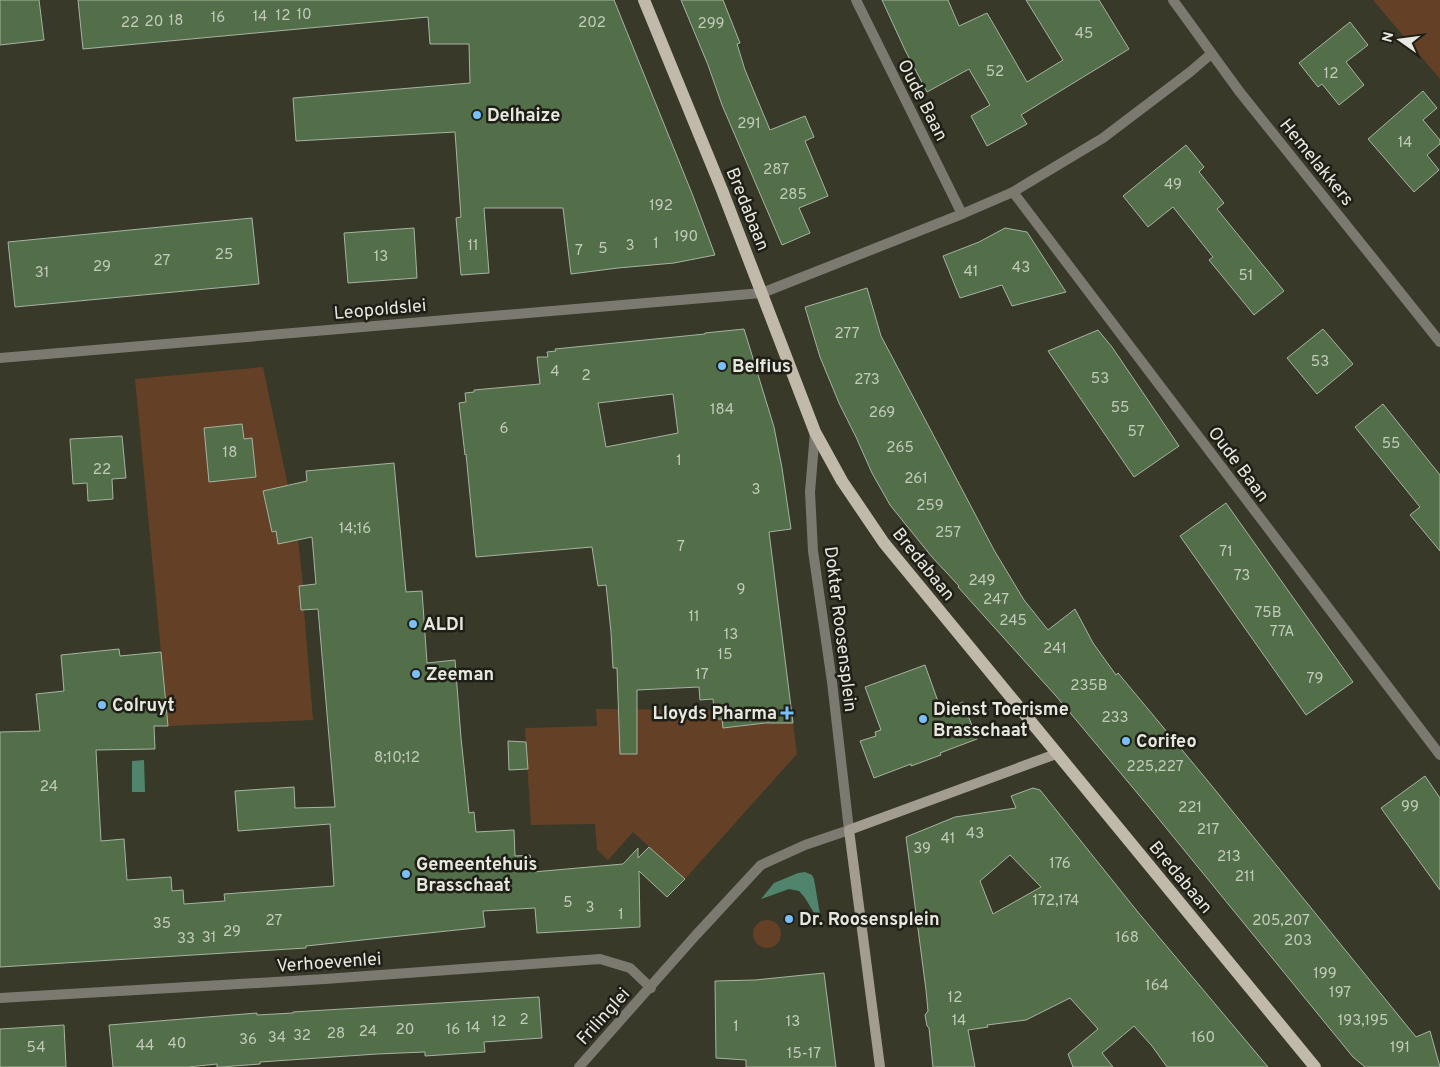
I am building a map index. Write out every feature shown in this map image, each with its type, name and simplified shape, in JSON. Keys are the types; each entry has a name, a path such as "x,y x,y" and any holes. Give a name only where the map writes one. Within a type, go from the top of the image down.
{"main road":[{"name":"Bredabaan","path":"644,0 722,190 815,432 842,481 884,543 1315,1067"}],"street":[{"name":"Oude Baan","path":"856,0 962,214"},
{"name":"Hemelakkers","path":"1173,0 1245,99 1440,342"},
{"path":"762,293 1013,192 1103,138 1211,54"},
{"name":"Oude Baan","path":"1013,192 1440,755"},
{"name":"Leopoldslei","path":"0,358 762,293"},
{"name":"Dokter Roosensplein","path":"815,432 810,492 813,551 832,682 849,830"},
{"path":"651,988 696,935 761,866 805,845 1056,754"},
{"path":"849,830 880,1067"},
{"name":"Verhoevenlei","path":"0,998 600,959 630,968 651,988"},
{"name":"Frilinglei","path":"579,1067 651,988"}],"shaded area":[{"path":"1373,0 1440,0 1440,79"},
{"path":"263,367 288,486 263,492 272,532 276,531 278,544 298,540 303,585 299,586 301,610 304,610 313,720 168,726 135,379"},
{"path":"596,709 716,710 717,719 722,719 723,728 765,723 793,723 797,754 685,879 633,832 608,860 597,850 595,824 531,825 525,728 597,726"},
{"path":"144,760 145,792 132,792 132,761"},
{"path":"805,872 812,875 814,879 822,926 799,891 789,889 761,899 774,883"},
{"path":"767,920 777,924 781,934 777,944 767,948 757,944 753,934 757,924"}],"building":[{"path":"0,0 39,0 44,40 0,45"},
{"name":"Delhaize","path":"78,0 614,0 715,255 674,263 571,274 563,208 484,208 489,273 461,275 456,218 461,217 455,132 296,141 293,98 470,83 469,44 430,44 428,17 83,49"},
{"path":"681,0 723,0 740,43 737,44 745,70 770,130 805,116 814,137 805,141 828,196 799,208 810,233 782,245 722,105 708,65"},
{"path":"882,0 948,0 959,26 987,13 1027,82 1063,60 1026,0 1099,0 1129,49 1021,115 1027,124 987,146 971,116 990,105 969,69 927,92"},
{"path":"1350,22 1368,45 1346,62 1364,85 1339,105 1322,84 1318,87 1299,63"},
{"path":"1423,91 1437,108 1423,120 1440,140 1440,144 1427,155 1439,170 1414,192 1368,139"},
{"path":"1186,145 1204,167 1199,172 1224,203 1217,209 1284,291 1254,315 1209,260 1213,257 1173,207 1148,227 1123,196"},
{"path":"252,218 259,284 15,307 8,242"},
{"path":"414,228 417,278 348,283 344,233"},
{"path":"1005,228 1027,232 1066,292 1012,306 1002,285 960,298 943,256 979,242"},
{"path":"867,288 881,336 994,550 1024,600 1048,630 1075,609 1093,643 1116,675 1118,673 1207,780 1416,1037 1430,1031 1440,1067 1365,1067 1353,1057 1056,696 958,587 890,505 872,473 839,403 820,357 805,307"},
{"path":"744,329 774,427 791,529 769,532 793,723 765,723 723,728 722,719 717,719 713,699 700,700 699,687 637,690 637,754 620,754 617,668 613,668 606,585 598,586 592,547 476,557 459,403 466,402 465,393 474,392 474,390 540,384 537,357 548,357 547,352 556,351 555,349","holes":["673,394 678,433 606,447 598,403"]},
{"path":"1323,329 1353,364 1317,394 1287,358"},
{"path":"1098,330 1112,347 1179,446 1134,477 1048,351"},
{"path":"1383,404 1440,475 1440,551 1410,515 1420,507 1355,427"},
{"path":"242,424 244,439 252,438 256,477 209,482 204,428"},
{"path":"122,436 126,478 112,479 113,499 88,501 87,483 73,484 70,439"},
{"path":"394,463 406,592 422,591 427,663 455,660 469,813 474,812 476,832 514,830 515,856 530,855 533,872 623,864 638,848 638,858 649,847 685,879 667,897 639,871 640,927 537,933 535,908 483,911 485,927 306,946 306,948 0,967 0,732 40,731 36,694 64,691 61,655 119,649 120,656 161,652 168,726 154,726 155,749 96,750 101,841 124,839 127,880 171,877 172,891 183,890 184,904 225,901 224,894 334,886 330,824 238,831 235,791 294,787 295,808 335,807 318,609 301,610 299,586 316,584 312,537 278,544 276,531 272,532 263,491 307,481 306,471"},
{"path":"1226,503 1353,682 1306,715 1180,536"},
{"name":"Dienst Toerisme Brasschaat","path":"925,665 940,707 947,704 948,708 963,702 977,739 940,753 941,755 874,778 860,741 876,736 875,732 881,730 865,687"},
{"path":"508,741 526,742 528,769 509,770"},
{"path":"1425,776 1440,798 1440,890 1381,808"},
{"path":"1033,788 1040,790 1137,911 1268,1067 1167,1067 1134,1026 1102,1053 1113,1067 1073,1067 1068,1054 1098,1029 1070,998 1026,1020 987,1025 988,1027 968,1030 975,1067 933,1067 929,1028 925,1015 928,1011 926,990 906,837 955,817 1016,808 1011,796","holes":["1010,855 1041,887 993,914 980,881"]},
{"path":"824,973 836,1067 746,1067 746,1060 716,1058 715,981 755,980"},
{"path":"539,997 542,1038 484,1042 485,1052 425,1056 425,1052 377,1054 260,1062 260,1064 221,1067 217,1067 217,1064 188,1067 113,1067 109,1025 257,1013 257,1015 293,1013"},
{"path":"64,1025 66,1067 0,1067 0,1029"}],"place":[{"name":"Delhaize","path":"477,115"},
{"name":"Belfius","path":"722,366"},
{"name":"ALDI","path":"413,624"},
{"name":"Zeeman","path":"416,674"},
{"name":"Colruyt","path":"102,705"},
{"name":"Lloyds Pharma","path":"787,713"},
{"name":"Dienst Toerisme Brasschaat","path":"923,719"},
{"name":"Corifeo","path":"1126,741"},
{"name":"Gemeentehuis Brasschaat","path":"406,874"},
{"name":"Dr. Roosensplein","path":"789,919"}]}
